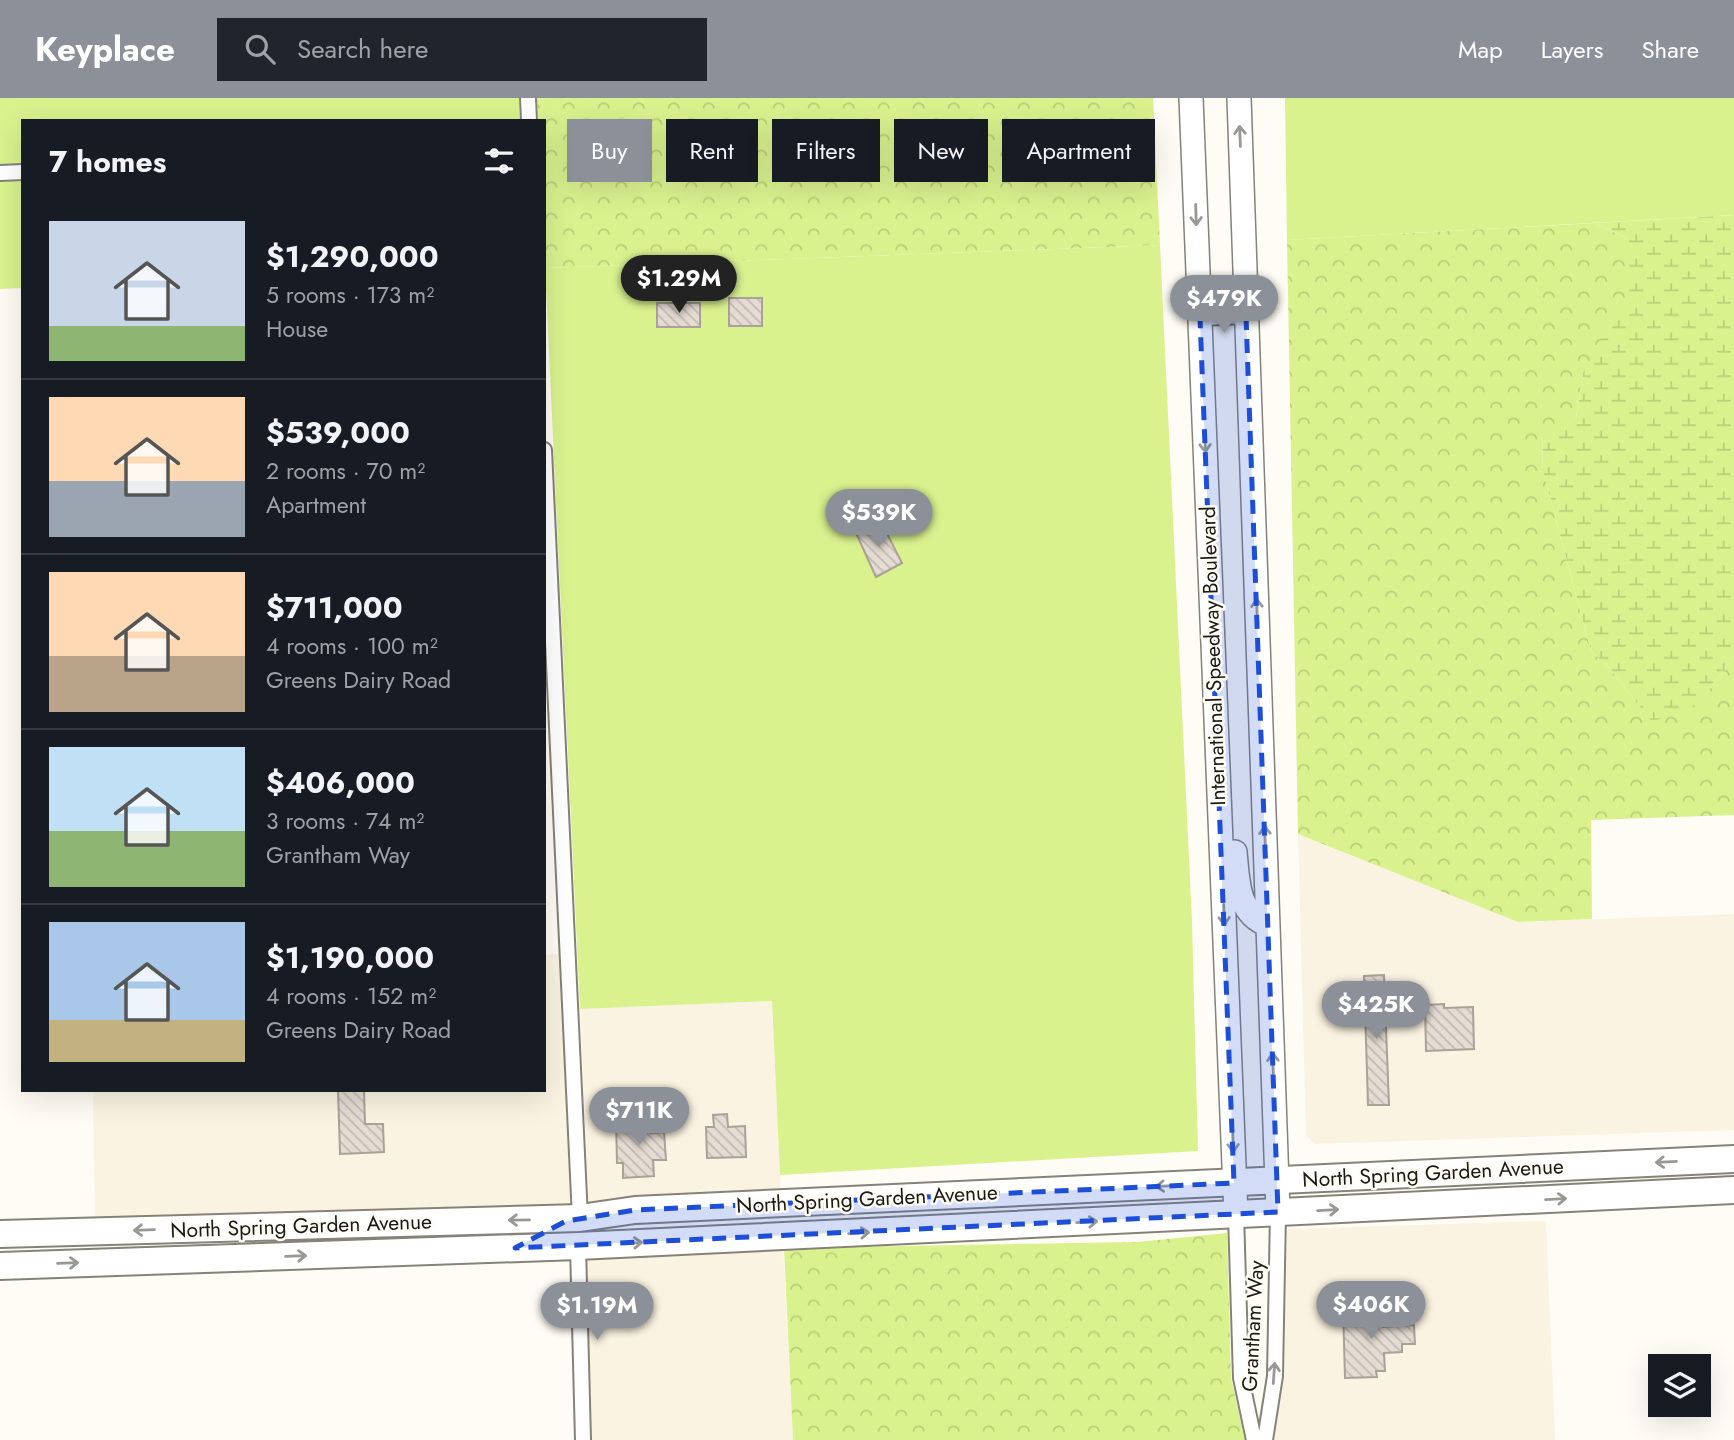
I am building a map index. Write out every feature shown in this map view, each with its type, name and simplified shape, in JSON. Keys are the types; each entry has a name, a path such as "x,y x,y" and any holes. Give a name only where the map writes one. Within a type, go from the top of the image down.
{"highway":[{"name":"North Spring Garden Avenue","path":"0,1234 580,1218 635,1210 1734,1158"},
{"path":"1705,1192 1734,1176"},
{"name":"North Spring Garden Avenue","path":"0,1265 578,1246 1734,1190"},
{"path":"578,1246 601,1226 635,1210"},
{"path":"515,1248 566,1221 580,1218"}],"main road":[{"name":"International Speedway Boulevard","path":"1191,98 1236,1215"},
{"path":"1238,98 1278,1212"},
{"path":"1215,689 1240,897 1248,913 1258,922 1268,925"}],"street":[{"path":"528,98 529,119"},
{"path":"0,173 21,172"},
{"path":"1200,318 1246,316"},
{"path":"546,493 580,1218"},
{"name":"Grantham Way","path":"1265,1440 1275,1376 1278,1212"},
{"name":"Grantham Way","path":"1236,1215 1241,1378 1254,1440"},
{"path":"578,1246 583,1440"}],"highlighted area":[{"path":"1246,316 1278,1212 515,1248 566,1221 635,1210 1234,1183 1200,318"}],"shaded area":[{"path":"1298,834 1518,922 1734,914 1734,1130 1314,1144 1306,1135"},
{"path":"559,954 571,1210 95,1223 93,1092 546,1092 546,955"},
{"path":"772,1001 781,1195 589,1209 580,1009"},
{"path":"1546,1221 1555,1440 1274,1440 1284,1376 1287,1229"},
{"path":"783,1244 793,1440 592,1440 587,1253"}],"green space":[{"path":"0,98 519,98 520,119 21,119 21,164 0,165"},
{"path":"537,98 1153,98 1154,119 1002,119 1002,182 1155,182 1155,140 1160,245 546,268 546,119 538,119"},
{"path":"1285,98 1734,98 1734,215 1287,240"},
{"path":"21,180 21,288 0,289 0,181"},
{"path":"1734,215 1734,656 1704,697 1681,714 1651,721 1611,670 1591,651 1543,471 1542,435 1559,429 1576,417 1583,373 1606,333 1628,311 1628,239 1595,223"},
{"path":"1595,223 1628,239 1628,311 1583,373 1576,417 1559,430 1542,435 1543,471 1591,651 1611,670 1651,721 1704,697 1734,656 1734,815 1591,820 1592,919 1518,922 1298,834 1287,240"},
{"path":"1160,245 1192,922 1198,1151 780,1175 772,1001 580,1009 546,268"},
{"path":"1227,1233 1231,1378 1245,1440 793,1440 784,1248 1137,1242"}],"building":[{"path":"729,298 762,298 762,326 729,326"},
{"path":"657,303 700,303 700,327 657,327"},
{"path":"880,520 902,563 876,577 856,533"},
{"path":"1384,975 1389,1105 1368,1105 1364,976"},
{"path":"1444,1004 1444,1008 1473,1007 1474,1049 1426,1051 1425,1005"},
{"path":"338,1092 364,1092 365,1124 383,1124 384,1152 340,1154"},
{"path":"727,1114 728,1127 745,1126 746,1157 707,1158 706,1127 714,1127 713,1115"},
{"path":"651,1119 651,1133 664,1132 666,1160 653,1160 654,1176 623,1178 623,1163 617,1163 616,1120"},
{"path":"1383,1306 1383,1327 1414,1325 1415,1344 1402,1344 1402,1352 1384,1353 1385,1371 1376,1371 1377,1377 1345,1378 1343,1307"}]}
